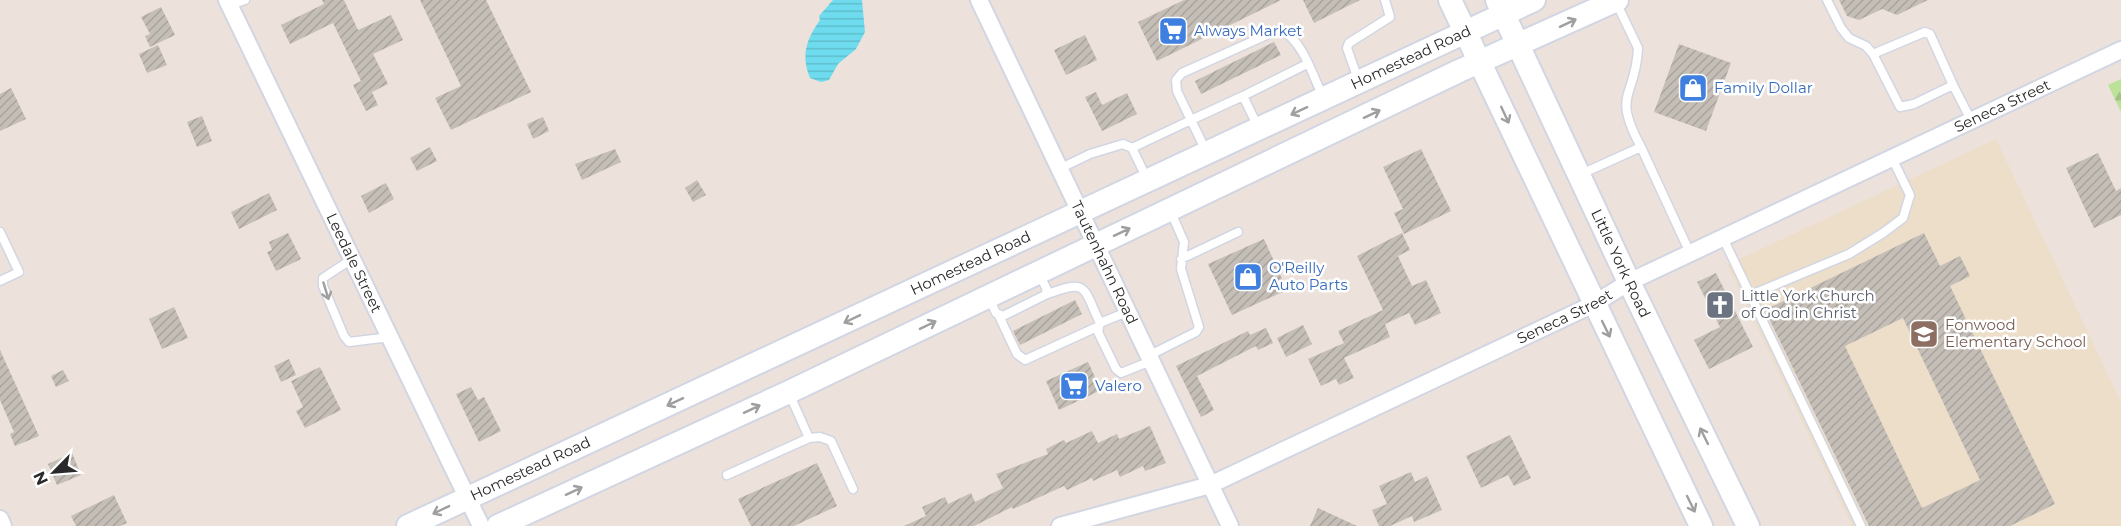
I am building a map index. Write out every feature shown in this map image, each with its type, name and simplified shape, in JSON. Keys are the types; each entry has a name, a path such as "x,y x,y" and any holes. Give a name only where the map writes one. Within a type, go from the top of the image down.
{"main road":[{"path":"1450,0 1701,526"},
{"name":"Homestead Road","path":"408,526 1466,32 1501,7 1534,0"},
{"path":"498,526 789,392 1095,244 1616,0"},
{"name":"Little York Road","path":"1501,7 1629,282 1748,526"},
{"path":"774,357 789,392"}],"street":[{"name":"Tautenhahn Road","path":"980,0 1230,526"},
{"name":"Leedale Street","path":"234,2 352,259 480,526"},
{"name":"Seneca Street","path":"1060,526 1210,485 1594,304 1629,282 2121,50"},
{"path":"0,519 3,526"}],"lane":[{"path":"1359,82 1347,48 1349,43 1390,17 1385,0"},
{"path":"1616,0 1638,48 1624,99 1628,124 1690,253"},
{"path":"1827,0 1841,28 1849,38 1866,46 1874,54 1900,107 1914,104 1953,85"},
{"path":"1207,154 1178,92 1176,80 1182,73 1280,29 1288,32 1324,99"},
{"path":"1874,54 1913,36 1930,34 1971,120"},
{"path":"1132,148 1307,64"},
{"path":"1243,96 1259,129"},
{"path":"1059,169 1123,144 1132,148 1148,181"},
{"path":"1580,174 1641,147"},
{"path":"1750,295 1849,254 1903,218 1910,195 1892,158"},
{"path":"999,316 1045,295 1073,285 1079,286 1084,291 1116,369 1125,372 1196,332 1199,327 1181,269 1184,242 1170,210"},
{"path":"0,232 19,272 0,281"},
{"path":"1181,259 1238,232"},
{"path":"1723,238 1860,526"},
{"path":"352,259 323,278 323,286 344,336 349,342 356,343 390,337"},
{"path":"1038,272 1047,290 1045,295"},
{"path":"988,296 1017,354 1024,360 1127,312"},
{"path":"789,392 809,438"},
{"path":"727,475 809,438 820,437 831,441 853,489"}],"shaded area":[{"name":"Fonwood Elementary School","path":"1996,139 2121,402 2121,526 1852,526 1727,265"}],"green space":[{"path":"2121,79 2121,112 2108,85"}],"water":[{"path":"833,0 862,0 865,32 856,49 838,64 829,80 821,82 810,78 807,70 806,48 820,20 819,16"}],"building":[{"path":"322,0 344,0 358,30 391,15 403,40 373,54 388,84 372,92 378,105 366,111 353,85 361,81 333,23 290,44 281,25 324,4"},
{"path":"420,0 486,0 531,92 451,130 435,98 461,86"},
{"path":"1184,0 1281,0 1157,61 1138,22"},
{"path":"1303,0 1360,0 1314,23"},
{"path":"1839,0 1928,0 1897,15 1882,9 1859,20 1847,16"},
{"path":"161,7 175,35 150,47 145,36 150,34 141,17"},
{"path":"1085,35 1097,60 1066,75 1054,50"},
{"path":"1274,42 1281,55 1201,94 1195,81"},
{"name":"Family Dollar","path":"1679,44 1731,63 1706,131 1654,112"},
{"path":"158,45 167,65 147,73 139,54"},
{"path":"11,88 26,119 0,131 0,94"},
{"path":"1096,92 1102,105 1127,93 1137,114 1102,131 1085,97"},
{"path":"202,116 212,141 197,147 187,122"},
{"path":"543,117 549,131 533,139 527,124"},
{"path":"430,147 437,161 417,171 410,158"},
{"path":"615,149 621,162 582,180 575,164"},
{"path":"1421,149 1451,211 1404,234 1394,213 1403,209 1383,167"},
{"path":"2098,153 2116,191 2121,188 2121,215 2094,228 2066,168"},
{"path":"697,180 706,195 693,202 685,188"},
{"path":"386,183 394,199 369,213 361,196"},
{"path":"269,193 277,210 239,229 231,212"},
{"path":"288,233 301,259 276,271 267,252 272,250 269,242"},
{"path":"1402,233 1410,250 1398,256 1412,286 1426,280 1441,313 1415,325 1409,313 1385,324 1390,337 1344,358 1354,378 1339,385 1336,379 1321,386 1308,359 1344,343 1338,331 1383,310 1357,256"},
{"path":"1924,233 1940,266 1960,256 1970,276 1950,286 2055,504 2010,526 1869,526 1765,310","holes":["1903,318 1980,480 1922,508 1845,346"]},
{"name":"O'Reilly Auto Parts","path":"1264,239 1287,290 1232,315 1208,264"},
{"name":"Little York Church of God in Christ","path":"1716,273 1753,347 1709,369 1694,340 1720,327 1697,282"},
{"path":"1075,300 1082,314 1020,345 1013,331"},
{"path":"174,307 188,338 162,349 149,319"},
{"path":"1303,325 1312,344 1286,357 1277,338"},
{"path":"1266,328 1273,343 1258,350 1256,346 1197,376 1214,410 1201,417 1176,366 1248,331 1250,335"},
{"path":"0,350 39,436 15,446 10,434 14,432 0,400"},
{"path":"289,359 296,375 281,382 274,366"},
{"name":"Valero","path":"1088,362 1101,390 1059,410 1046,381"},
{"path":"320,367 341,410 305,428 296,411 303,407 291,381"},
{"path":"63,370 69,381 56,387 51,376"},
{"path":"471,387 478,400 484,397 501,431 479,442 456,394"},
{"path":"1150,426 1166,463 1145,471 1143,466 1120,477 1117,470 1093,481 1092,478 1067,490 1064,486 1013,509 1012,507 974,526 904,526 926,516 922,507 945,497 948,504 971,493 975,502 1003,488 996,474 1048,454 1046,449 1064,440 1066,443 1092,431 1098,443 1117,434 1119,439"},
{"path":"1510,435 1531,478 1514,486 1508,475 1481,488 1466,456"},
{"path":"72,453 81,475 57,485 48,464"},
{"path":"817,463 837,506 794,526 751,526 738,499"},
{"path":"1411,472 1415,482 1427,476 1442,510 1414,522 1412,516 1390,526 1379,526 1372,510 1387,504 1379,486"},
{"path":"114,495 127,523 120,526 76,526 71,516"},
{"path":"1318,508 1357,526 1310,526"}],"place":[{"name":"Always Market","path":"1173,31"},
{"name":"Family Dollar","path":"1693,88"},
{"name":"O'Reilly Auto Parts","path":"1248,277"},
{"name":"Little York Church of God in Christ","path":"1720,305"},
{"name":"Fonwood Elementary School","path":"1924,334"},
{"name":"Valero","path":"1074,386"}]}
